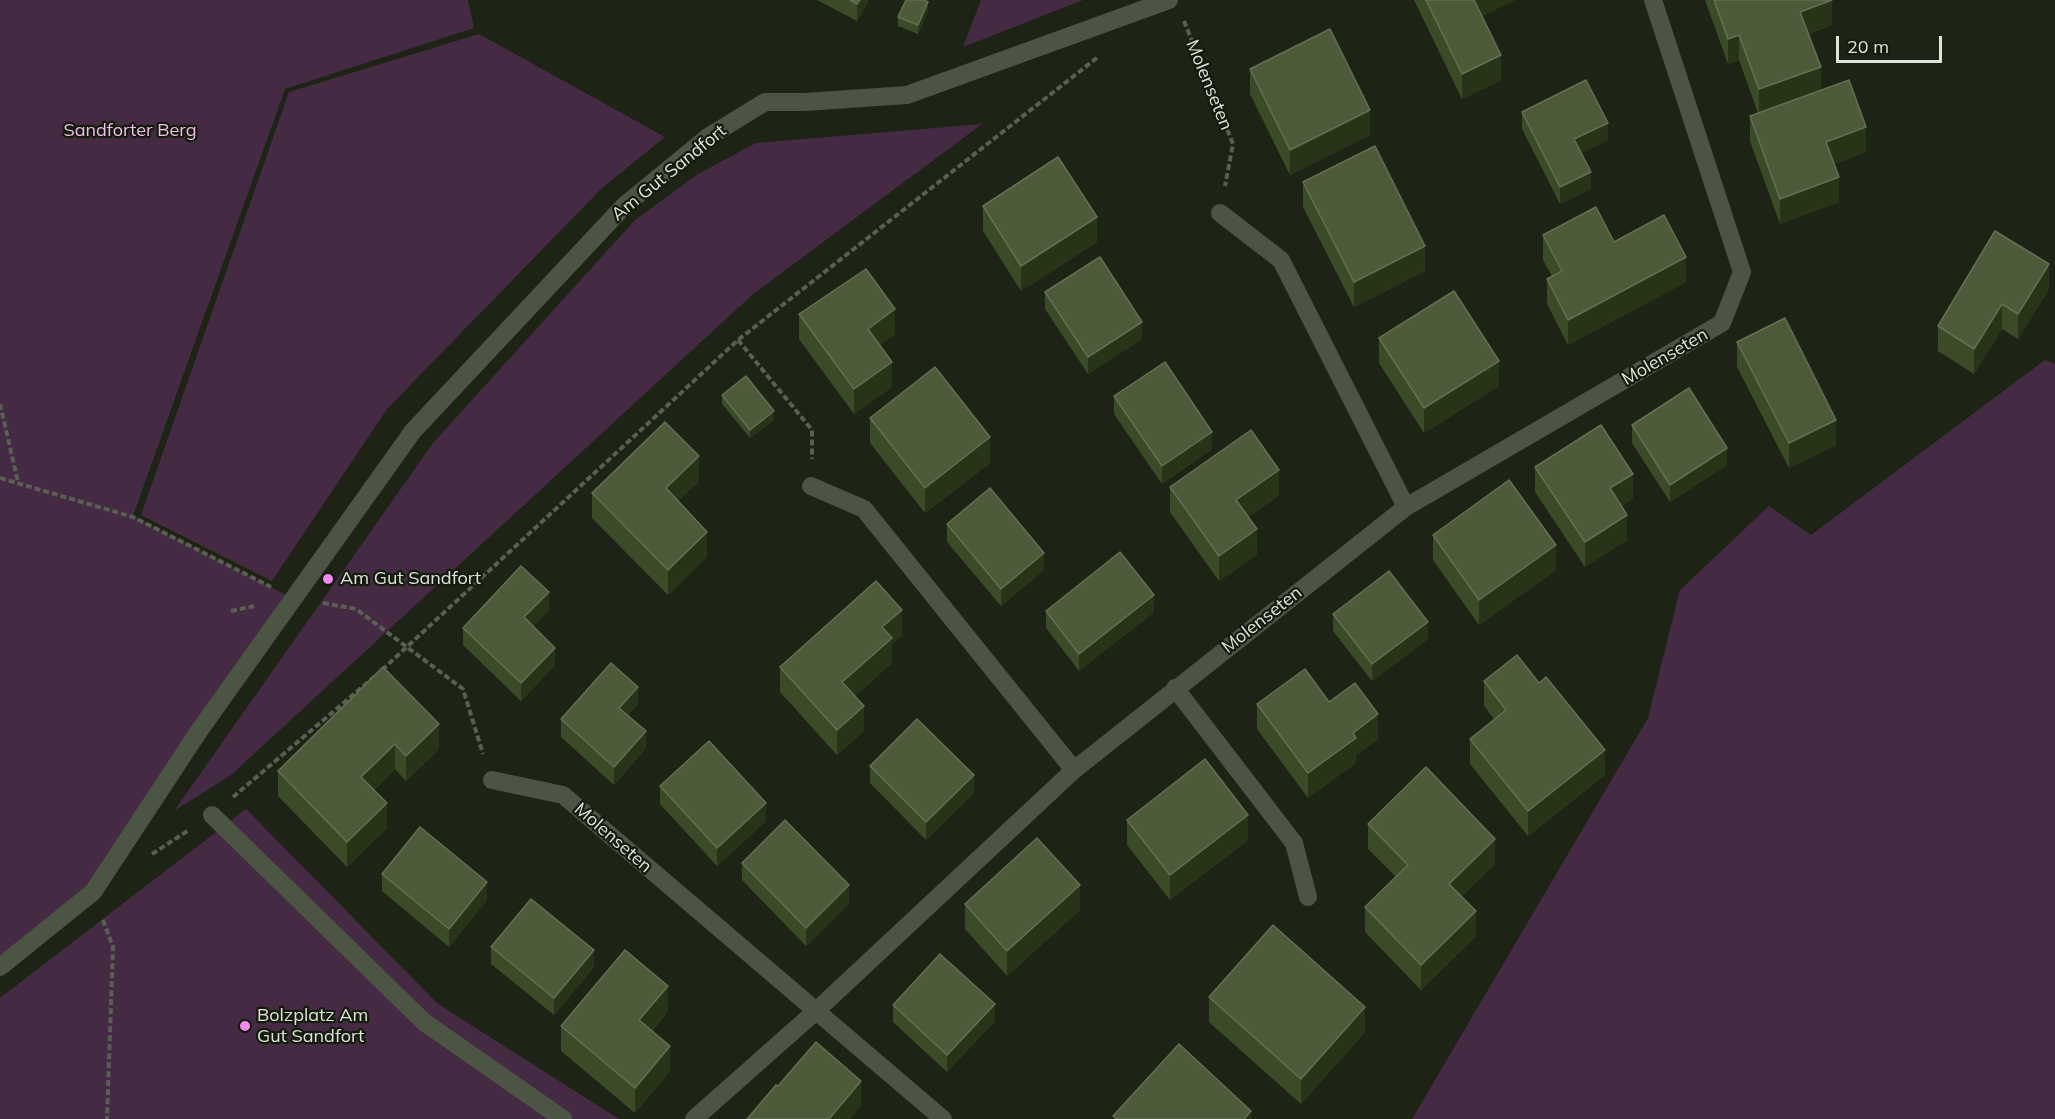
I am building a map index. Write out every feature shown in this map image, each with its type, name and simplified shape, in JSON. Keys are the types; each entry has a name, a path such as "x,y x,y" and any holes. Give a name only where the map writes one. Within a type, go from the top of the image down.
{"street":[{"name":"Molenseten","path":"694,1119 816,1011 1074,770 1406,507 1722,323 1742,272 1653,0"},
{"name":"Am Gut Sandfort","path":"0,967 93,892 199,731 413,431 624,206 708,137 765,102 805,102 906,95 1174,6"},
{"path":"1220,213 1281,260 1406,507"},
{"path":"811,486 864,509 1074,770"},
{"path":"1175,688 1294,843 1308,897"},
{"name":"Molenseten","path":"492,780 563,795 943,1119"},
{"path":"212,815 424,1022 563,1119"}],"path":[{"name":"Molenseten","path":"1174,6 1233,144 1220,213"},
{"path":"212,815 408,648 738,340 1107,50"},
{"path":"738,340 812,430 811,486"},
{"path":"0,404 18,483"},
{"path":"0,478 133,517 292,598 356,609 463,689 492,780"},
{"path":"93,892 113,948 107,1119"}],"green space":[{"name":"Sandforter Berg","path":"0,0 468,0 474,28 285,89 133,516 292,598 93,892 0,967"},
{"path":"981,0 1083,0 963,47"},
{"path":"479,34 665,137 603,187 387,409 272,581 141,515 289,92"},
{"path":"982,124 752,295 231,775 174,811 433,443 635,220 698,174 756,143"},
{"path":"2045,360 2055,364 2055,1119 1412,1119 1648,718 1680,590 1769,506 1811,535"},
{"path":"246,809 438,1004 619,1119 0,1119 0,998"}],"building":[{"path":"906,0 928,2 918,25 898,17"},
{"path":"1426,0 1474,0 1501,55 1462,74"},
{"path":"1714,0 1832,0 1800,12 1821,67 1759,89 1739,35 1728,39"},
{"path":"1330,29 1370,110 1290,150 1250,69"},
{"path":"1586,80 1608,123 1574,139 1591,172 1560,187 1522,112"},
{"path":"1849,80 1866,127 1826,142 1839,177 1780,199 1750,116"},
{"path":"1375,146 1425,246 1354,282 1303,182"},
{"path":"1058,157 1097,217 1021,266 983,206"},
{"path":"1596,207 1614,242 1664,215 1686,257 1568,320 1547,279 1562,271 1543,235"},
{"path":"1995,231 2049,264 2018,314 2002,304 1974,349 1938,326"},
{"path":"1100,257 1142,322 1088,357 1045,292"},
{"path":"866,269 895,309 868,329 892,362 854,389 799,314"},
{"path":"1454,291 1499,361 1424,408 1379,338"},
{"path":"1785,318 1836,420 1789,443 1737,342"},
{"path":"1165,362 1212,432 1162,466 1114,396"},
{"path":"935,367 990,437 925,488 870,418"},
{"path":"746,376 774,411 750,430 722,395"},
{"path":"1689,388 1727,448 1670,485 1632,425"},
{"path":"665,422 699,456 666,488 707,532 668,570 592,493"},
{"path":"1601,425 1633,474 1610,488 1627,515 1585,542 1535,467"},
{"path":"1251,430 1279,470 1236,500 1257,529 1219,556 1170,487"},
{"path":"1509,480 1556,545 1479,600 1433,535"},
{"path":"990,488 1044,553 1001,589 947,524"},
{"path":"1120,552 1154,595 1079,654 1046,611"},
{"path":"521,566 549,592 524,617 555,648 521,683 463,628"},
{"path":"1389,571 1428,622 1372,664 1333,614"},
{"path":"876,581 902,610 882,627 892,638 842,682 864,706 837,730 780,667"},
{"path":"1517,655 1539,683 1546,677 1605,750 1528,811 1470,739 1506,710 1484,681"},
{"path":"611,663 638,687 619,708 646,731 614,767 561,719"},
{"path":"383,667 439,724 406,756 395,744 361,777 387,803 347,842 278,771"},
{"path":"1305,669 1329,702 1355,683 1378,714 1353,733 1356,738 1308,773 1257,704"},
{"path":"917,719 974,775 926,822 870,766"},
{"path":"709,741 766,803 717,848 660,786"},
{"path":"1205,759 1248,815 1170,875 1127,820"},
{"path":"1426,767 1495,839 1449,884 1476,911 1421,965 1365,907 1408,865 1368,824"},
{"path":"785,820 849,885 806,928 742,863"},
{"path":"420,827 487,882 449,929 382,874"},
{"path":"1037,838 1080,885 1007,951 965,904"},
{"path":"531,899 594,950 554,998 491,947"},
{"path":"1273,925 1365,1007 1301,1079 1209,997"},
{"path":"625,950 668,986 639,1020 670,1046 635,1088 561,1026"},
{"path":"940,954 995,1004 947,1055 893,1005"},
{"path":"816,1042 861,1081 829,1119 747,1119 776,1085 778,1086"},
{"path":"1179,1044 1251,1111 1244,1119 1117,1119 1113,1116"}],"place":[{"name":"Am Gut Sandfort","path":"328,579"},
{"name":"Bolzplatz Am Gut Sandfort","path":"245,1026"}]}
